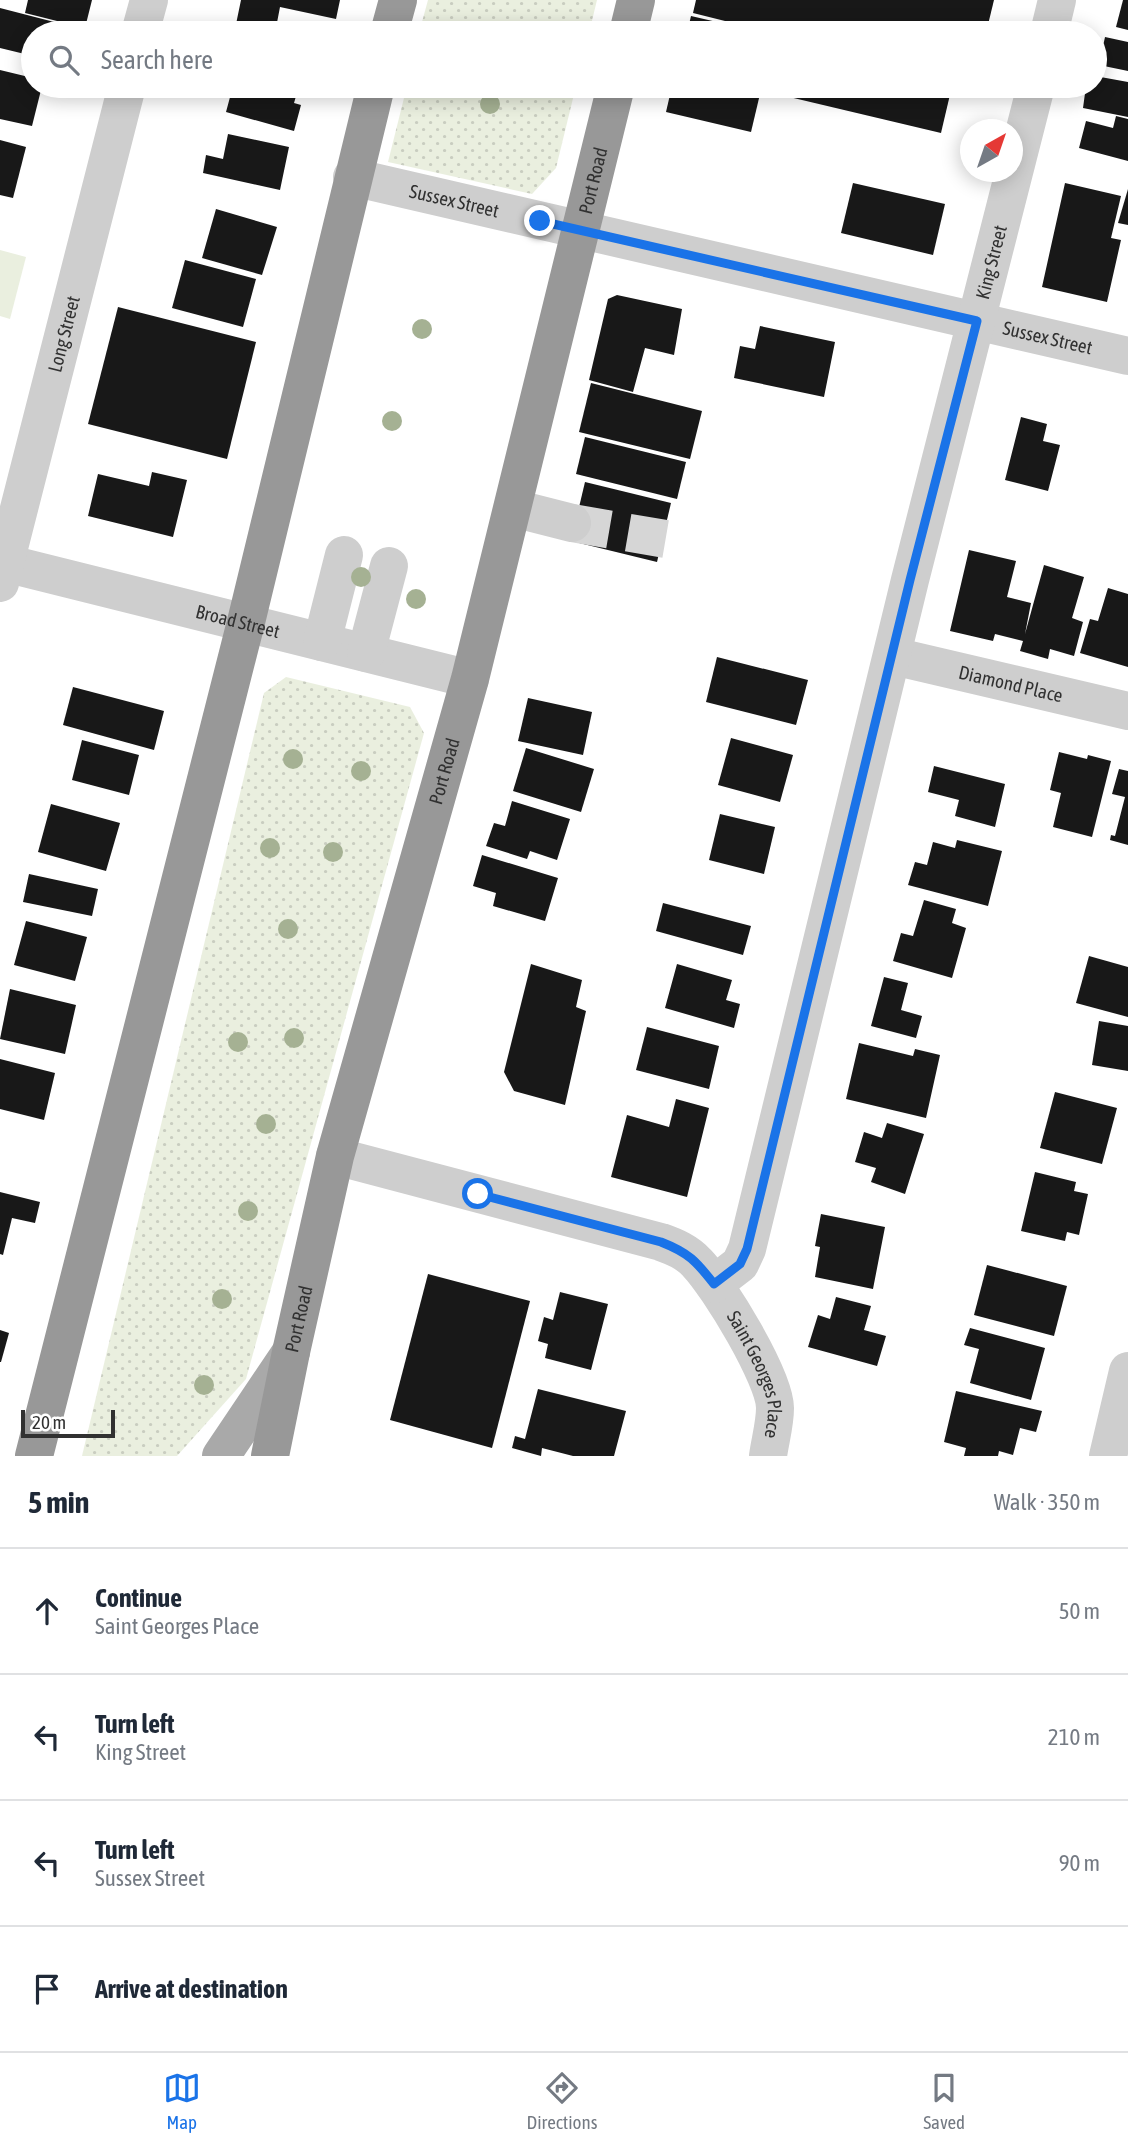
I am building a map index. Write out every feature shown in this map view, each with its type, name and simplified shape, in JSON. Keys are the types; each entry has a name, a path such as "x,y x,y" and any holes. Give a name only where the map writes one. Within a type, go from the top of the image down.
{"highway":[{"path":"392,21 398,0"},
{"path":"631,21 636,0"},
{"path":"34,1456 246,622 373,98"},
{"name":"Port Road","path":"270,1456 335,1156 470,679 582,231 612,98"}],"main road":[{"path":"221,1456 291,1352"}],"street":[{"path":"143,21 149,0"},
{"path":"1052,21 1057,0"},
{"name":"Long Street","path":"2,573 124,98"},
{"name":"King Street","path":"714,1284 740,1264 747,1249 910,580 1032,98"},
{"name":"Sussex Street","path":"352,177 1128,356"},
{"path":"513,508 572,523"},
{"path":"322,642 344,555"},
{"path":"366,653 389,566"},
{"name":"Broad Street","path":"2,573 246,622 470,679"},
{"name":"Diamond Place","path":"893,656 1128,711"},
{"name":"Saint Georges Place","path":"335,1156 683,1250 714,1284 762,1366 771,1387 775,1407 768,1456"},
{"path":"1108,1456 1128,1371"}],"green space":[{"path":"428,0 597,0 592,21 422,21"},
{"path":"404,98 573,98 556,168 532,194 388,162"},
{"path":"0,250 26,257 10,319 0,316"},
{"path":"286,677 410,707 424,733 246,1379 177,1456 82,1456 264,693"}],"building":[{"path":"28,0 92,0 87,21 57,21 25,13"},
{"path":"241,0 340,0 336,19 280,7 277,21 237,21"},
{"path":"696,0 994,0 989,21 725,21 693,13"},
{"path":"1123,0 1128,0 1128,30 1116,27"},
{"path":"0,8 50,21 21,21 21,53 0,48"},
{"path":"691,16 713,21 690,21"},
{"path":"1107,37 1128,42 1128,71 1107,67"},
{"path":"0,70 21,75 21,98 39,98 32,126 0,119"},
{"path":"1107,78 1128,82 1128,117 1083,108 1084,98 1107,98"},
{"path":"230,98 295,98 294,103 301,105 294,131 226,112"},
{"path":"669,98 759,98 751,132 666,112"},
{"path":"794,98 949,98 941,133"},
{"path":"1116,116 1128,119 1128,161 1079,148 1086,121 1113,128"},
{"path":"228,134 289,147 280,190 203,173 206,155 223,159"},
{"path":"0,140 26,147 13,198 0,195"},
{"path":"853,183 945,204 933,255 841,233"},
{"path":"1065,183 1121,196 1111,238 1121,240 1107,302 1042,287"},
{"path":"1128,189 1128,225 1118,223"},
{"path":"216,209 277,227 262,275 202,258"},
{"path":"185,260 256,279 243,327 172,308"},
{"path":"617,295 682,309 674,355 645,348 633,392 589,380 608,299"},
{"path":"118,307 256,342 227,459 88,424"},
{"path":"760,326 835,342 824,397 734,378 740,346 755,349"},
{"path":"591,383 702,411 690,459 579,432"},
{"path":"1021,417 1047,424 1043,441 1060,445 1048,491 1005,480"},
{"path":"585,437 686,462 677,499 576,474"},
{"path":"152,472 187,480 173,537 88,516 98,474 149,486"},
{"path":"585,482 671,503 657,562 571,541"},
{"path":"969,550 1016,561 1007,597 1031,603 1025,634 1044,565 1084,577 1072,618 1083,622 1074,656 1050,649 1048,659 1020,651 1023,641 995,634 993,641 950,631"},
{"path":"1108,588 1128,594 1128,667 1080,653 1090,619 1098,621"},
{"path":"717,657 808,680 796,725 706,702"},
{"path":"73,687 164,711 154,750 63,725"},
{"path":"528,698 592,712 583,755 518,741"},
{"path":"731,738 793,755 780,802 718,785"},
{"path":"82,740 139,755 129,795 72,780"},
{"path":"526,748 594,769 581,812 513,791"},
{"path":"1059,752 1087,759 1088,755 1111,761 1092,837 1053,827 1061,793 1050,790"},
{"path":"934,766 1005,784 995,827 955,816 959,800 928,792"},
{"path":"1119,769 1128,771 1128,845 1110,840 1111,835 1115,836 1125,797 1112,794"},
{"path":"512,801 570,819 557,860 530,851 527,859 486,846 494,823 505,826"},
{"path":"51,804 120,823 106,871 38,852"},
{"path":"720,814 775,827 764,874 709,860"},
{"path":"957,840 1002,851 988,906 908,885 915,862 927,865 933,842 955,848"},
{"path":"482,855 558,878 545,921 493,906 496,893 473,886"},
{"path":"29,874 98,889 92,916 23,902"},
{"path":"924,900 956,909 952,923 966,928 952,978 893,961 901,933 913,936"},
{"path":"663,903 751,926 743,955 656,931"},
{"path":"26,921 87,937 75,981 14,965"},
{"path":"1089,956 1128,967 1128,1017 1076,1003"},
{"path":"531,964 582,980 576,1007 586,1011 565,1105 514,1091 504,1072"},
{"path":"677,964 732,980 726,1000 740,1004 734,1028 665,1008"},
{"path":"884,977 908,983 901,1010 922,1016 916,1038 871,1026"},
{"path":"10,989 76,1005 65,1054 0,1039"},
{"path":"1099,1021 1128,1026 1128,1071 1092,1065"},
{"path":"647,1027 719,1046 709,1089 636,1070"},
{"path":"859,1043 913,1056 915,1049 940,1055 926,1118 846,1099"},
{"path":"0,1059 55,1073 44,1120 0,1109"},
{"path":"1055,1092 1117,1108 1102,1164 1040,1148"},
{"path":"676,1099 709,1108 687,1197 611,1177 627,1115 669,1127"},
{"path":"887,1123 924,1134 905,1194 871,1182 876,1168 855,1162 864,1132 882,1138"},
{"path":"1035,1172 1076,1182 1074,1191 1088,1194 1079,1235 1067,1232 1065,1241 1021,1231"},
{"path":"0,1192 40,1202 35,1223 12,1218 3,1255 0,1254"},
{"path":"821,1214 885,1227 873,1289 815,1277 820,1247 815,1246"},
{"path":"987,1265 1067,1286 1054,1336 974,1315"},
{"path":"428,1274 530,1301 492,1448 390,1420"},
{"path":"560,1292 608,1304 591,1370 545,1358 548,1344 538,1341 544,1317 553,1320"},
{"path":"836,1297 871,1306 864,1330 886,1336 877,1366 808,1347 818,1315 830,1319"},
{"path":"970,1328 1045,1348 1031,1400 970,1383 979,1349 964,1345"},
{"path":"0,1330 9,1333 1,1362 0,1362"},
{"path":"538,1389 626,1411 614,1456 573,1456 542,1448 541,1456 512,1448 515,1436 525,1439"},
{"path":"956,1391 1042,1411 1036,1432 1020,1428 1013,1455 999,1451 998,1456 964,1456 966,1448 944,1442"}],"tunnel":[{"path":"572,523 671,540"}],"route":[{"path":"478,1194 683,1250 714,1284 740,1264 747,1249 910,580 977,321 540,221"}]}
